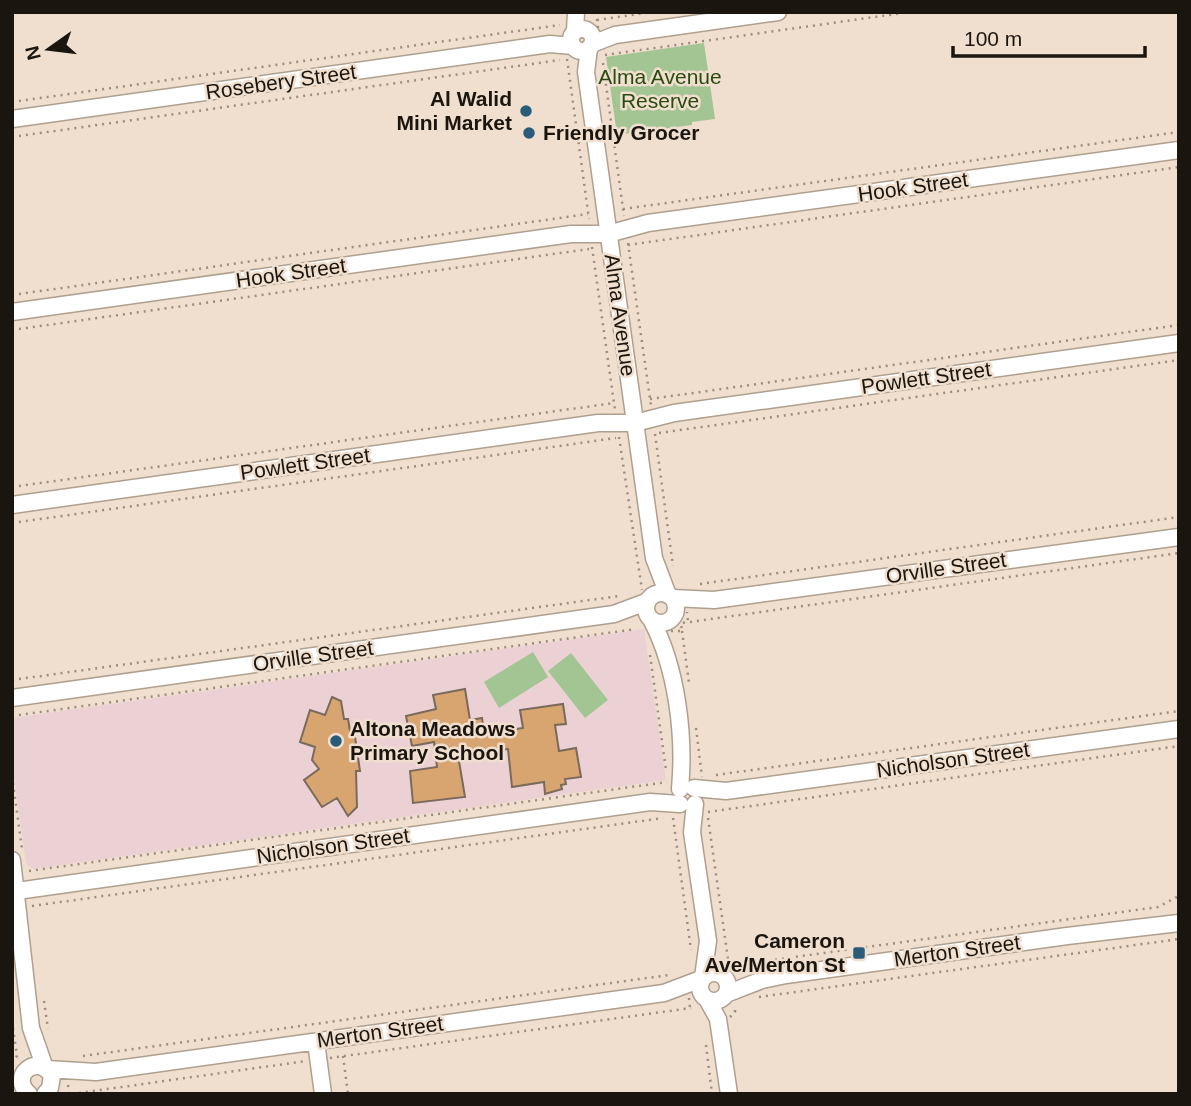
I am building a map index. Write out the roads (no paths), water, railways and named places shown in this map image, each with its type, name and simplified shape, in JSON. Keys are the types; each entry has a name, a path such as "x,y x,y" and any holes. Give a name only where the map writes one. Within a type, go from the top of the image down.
{"street":[{"name":"Alma Avenue","path":"578,12 708,941 726,989"},
{"name":"Rosebery Street","path":"12,119 778,12"},
{"name":"Hook Street","path":"12,312 1179,150"},
{"name":"Powlett Street","path":"12,505 1179,343"},
{"name":"Powlett Street","path":"598,423 615,410 634,419"},
{"name":"Orville Street","path":"12,698 614,614 662,616 714,600 1179,537"},
{"name":"Alma Avenue","path":"654,558 676,607 662,616"},
{"name":"Orville Street","path":"662,616 659,593 714,600"},
{"name":"Nicholson Street","path":"22,890 1179,729"},
{"path":"18,859 39,1028 46,1068 52,1076 48,1091"},
{"name":"Merton Street","path":"1152,925 1179,917"},
{"name":"Merton Street","path":"664,993 698,1002 716,1001 726,989 762,979 1179,923"},
{"name":"Alma Avenue","path":"708,941 698,1002 718,1019"},
{"name":"Merton Street","path":"18,1071 32,1066 96,1072 664,993 712,972 726,989"},
{"path":"726,989 718,1019 729,1094"},
{"path":"23,1092 18,1071 39,1028"},
{"path":"316,1042 324,1094"},
{"name":"Merton Street","path":"48,1091 70,1090 96,1072"}],"place":[{"name":"Al Walid Mini Market","path":"526,111"},
{"name":"Friendly Grocer","path":"529,133"},
{"name":"Altona Meadows Primary School","path":"336,741"},
{"name":"Cameron Ave/Merton St","path":"859,953"}],"park label":[{"name":"Alma Avenue Reserve","path":"660,89"}]}
